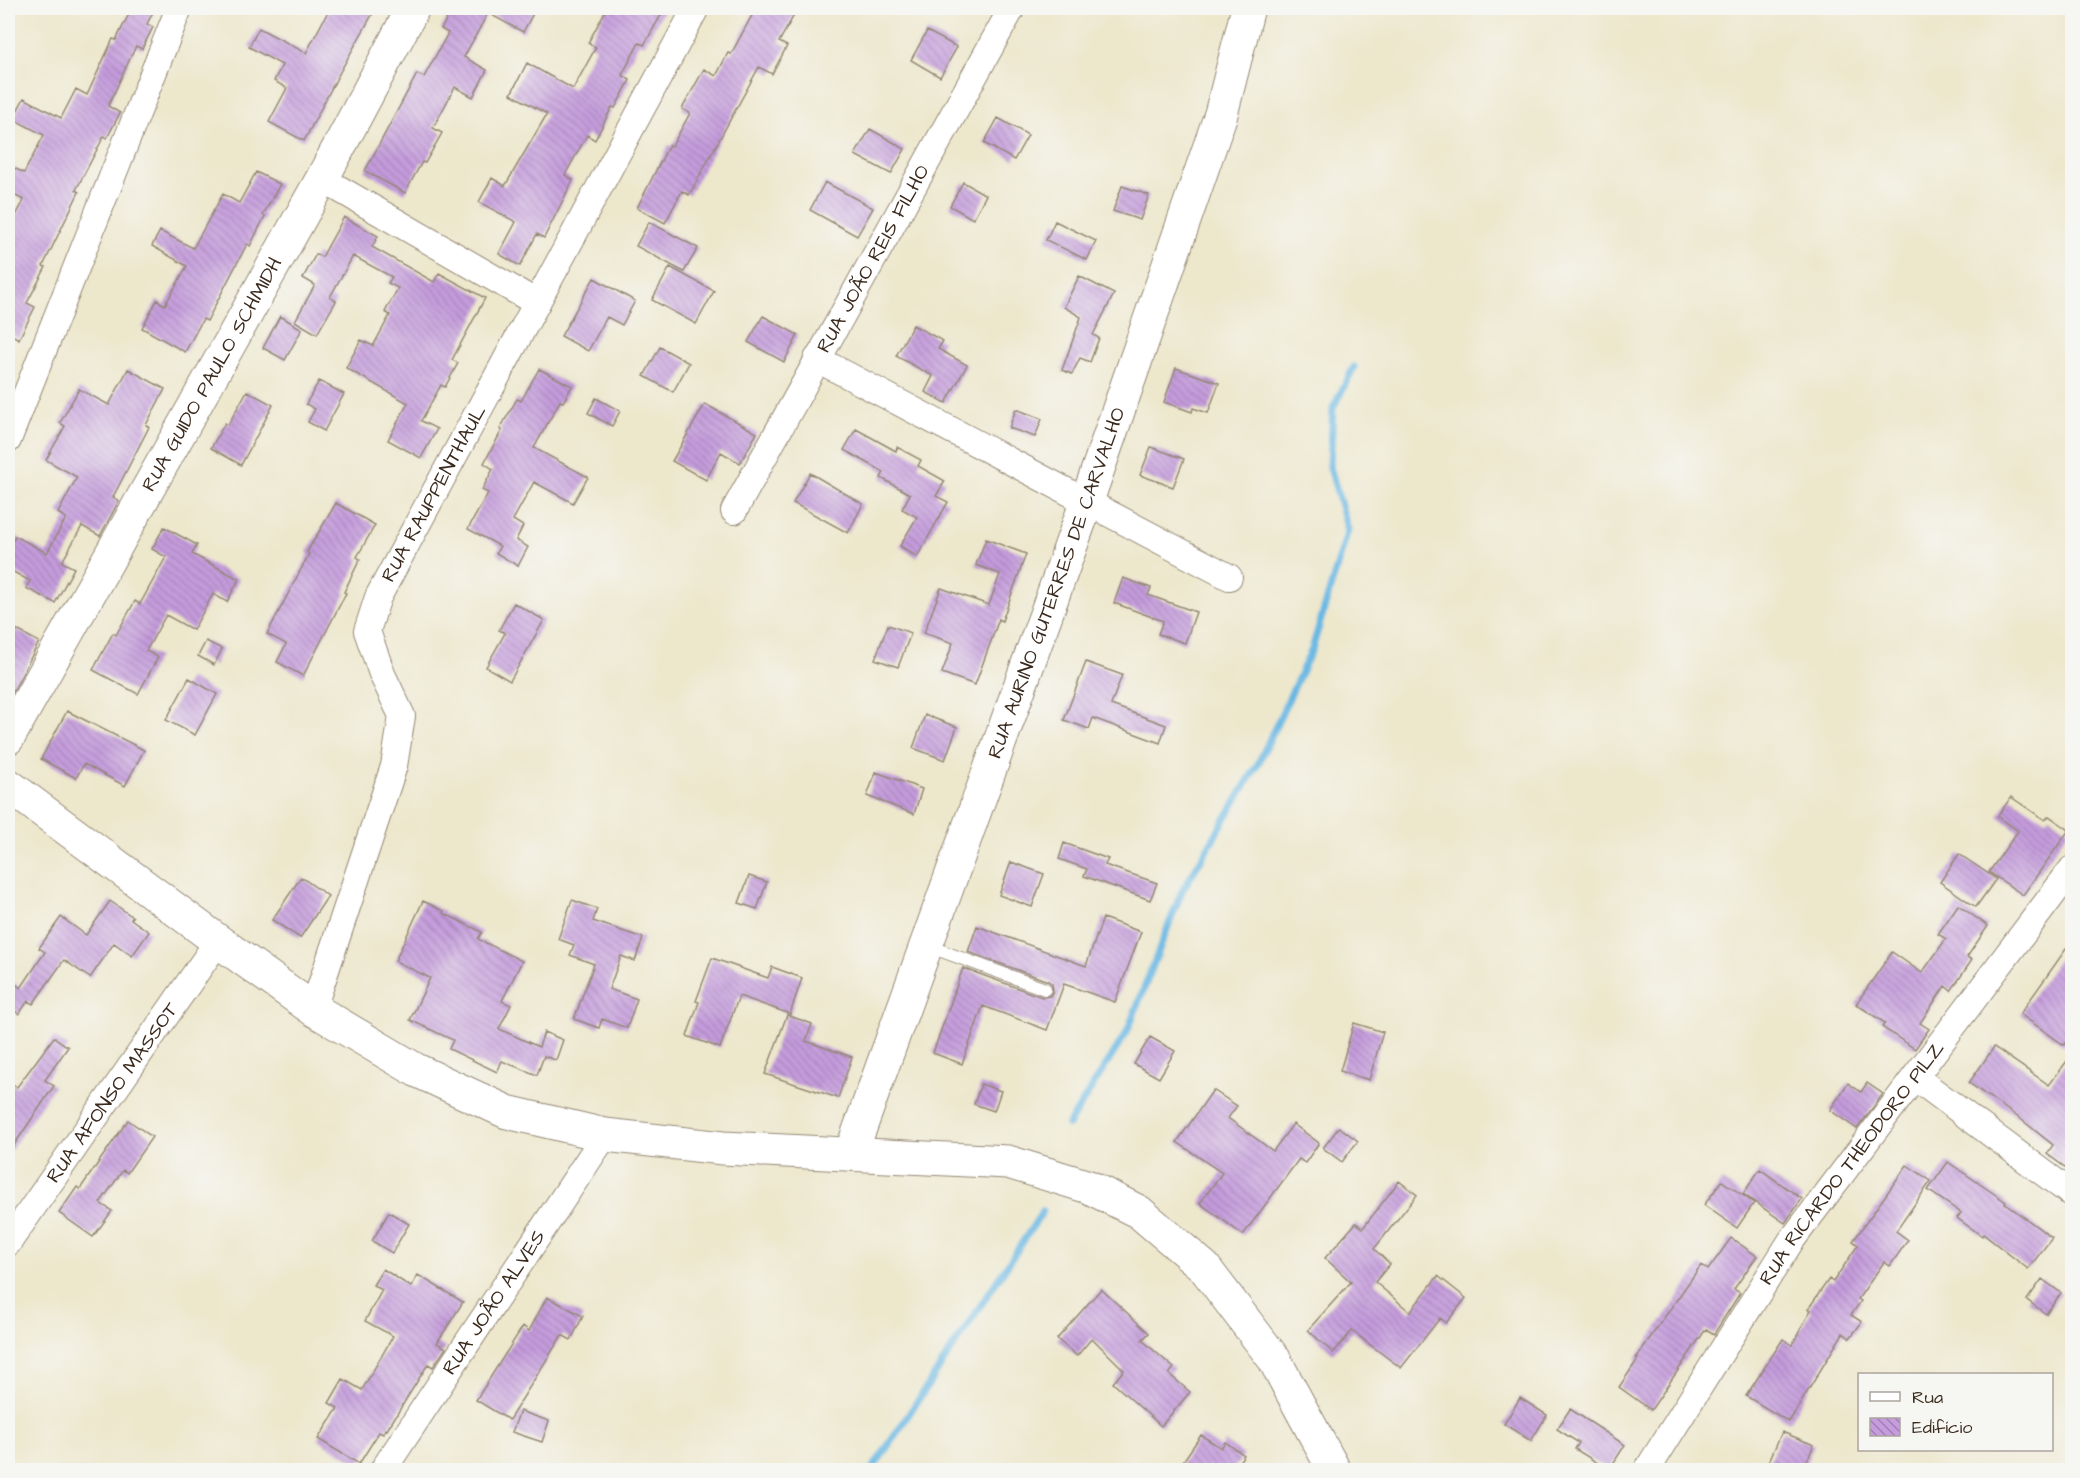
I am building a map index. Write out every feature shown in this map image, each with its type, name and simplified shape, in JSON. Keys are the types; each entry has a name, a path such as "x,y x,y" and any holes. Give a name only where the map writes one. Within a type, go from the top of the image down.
{"street":[{"path":"8,440 179,8"},
{"name":"RUA GUIDO PAULO SCHMIDH","path":"8,738 322,179 413,8"},
{"name":"RUA RAUPPENTHAUL","path":"313,1009 394,766 402,716 382,674 367,631 378,597 696,8"},
{"name":"RUA JOÃO REIS FILHO","path":"734,511 1012,8"},
{"name":"RUA AURINO GUTERRES DE CARVALHO","path":"851,1153 1087,501 1221,114 1246,8"},
{"path":"322,179 537,303"},
{"path":"818,359 1229,577"},
{"path":"8,785 313,1009 416,1070 507,1112 604,1135 723,1148 1008,1162 1089,1187 1139,1212 1204,1267 1274,1359 1334,1470"},
{"name":"RUA RICARDO THEODORO PILZ","path":"1647,1470 1791,1241 2073,869"},
{"name":"RUA AFONSO MASSOT","path":"8,1243 218,941"},
{"path":"1916,1078 2073,1194"},
{"name":"RUA JOÃO ALVES","path":"384,1470 604,1135"}],"lane":[{"path":"926,946 1046,989"}],"building":[{"path":"132,8 155,8 147,24 153,27 142,49 136,46 108,106 120,113 107,138 104,136 76,190 79,192 43,266 46,267 27,303 35,307 19,339 10,334 8,339 8,231 24,200 8,192 8,165 24,173 44,135 13,119 24,98 61,118 76,89 87,95 113,39 116,40"},
{"path":"330,8 362,8 373,13 304,141 269,122 287,88 274,81 282,65 249,47 259,28 306,53"},
{"path":"453,8 536,8 523,32 488,13 464,57 487,70 473,97 455,87 433,128 442,133 425,163 422,162 405,193 365,171 417,74 424,77 448,33 441,29"},
{"path":"607,8 665,8 644,45 639,43 622,75 630,80 615,108 612,107 595,140 587,135 565,175 573,180 544,238 537,234 520,266 499,254 516,222 479,202 492,178 505,186 547,114 511,94 527,63 573,89 596,47 588,43"},
{"path":"756,8 798,8 779,42 787,46 772,74 759,67 689,195 682,191 665,223 637,208 669,145 672,146 690,113 682,109 704,69 716,76"},
{"path":"927,31 957,47 940,77 911,60"},
{"path":"998,118 1028,135 1014,160 984,143"},
{"path":"870,129 905,149 891,174 855,155"},
{"path":"256,172 280,184 263,215 265,216 250,246 247,244 207,321 203,319 185,352 142,328 157,300 165,305 187,266 152,246 160,231 193,248 223,194 239,203"},
{"path":"825,182 873,208 857,236 810,210"},
{"path":"963,182 986,195 973,219 950,206"},
{"path":"1122,186 1149,195 1140,220 1113,211"},
{"path":"344,217 378,236 372,247 434,282 439,273 485,298 452,360 458,363 445,387 441,385 421,421 437,429 421,458 388,440 408,403 346,368 361,340 373,346 390,315 385,312 398,288 388,283 392,277 353,256 330,297 336,301 317,334 295,321 315,285 303,278 316,254 322,257"},
{"path":"1055,221 1096,241 1087,260 1046,240"},
{"path":"649,222 698,248 684,272 636,246"},
{"path":"670,267 714,291 696,324 652,300"},
{"path":"1079,276 1114,294 1093,335 1099,338 1090,362 1080,358 1072,374 1062,370 1081,317 1064,307"},
{"path":"594,278 635,301 622,325 607,317 588,351 561,336"},
{"path":"280,316 302,329 285,360 263,348"},
{"path":"763,316 798,335 784,362 748,342"},
{"path":"913,325 943,341 938,349 967,365 946,403 925,392 933,376 896,356"},
{"path":"660,347 689,363 673,392 644,376"},
{"path":"1176,368 1219,383 1208,413 1193,408 1192,412 1164,402"},
{"path":"128,369 165,389 146,425 149,427 113,497 119,501 100,536 82,526 62,562 74,568 55,603 26,588 30,581 8,569 8,550 15,536 47,553 66,518 58,513 77,477 46,460 65,426 60,423 79,389 109,405"},
{"path":"539,369 572,386 563,402 560,401 534,448 588,477 573,503 534,482 513,520 523,526 516,540 528,547 518,566 496,553 500,546 468,529 488,493 482,490 493,469 484,463 517,399 521,401"},
{"path":"319,381 344,394 324,431 308,422 315,409 306,404"},
{"path":"247,391 273,405 241,465 211,448 225,423 228,425"},
{"path":"596,398 620,411 612,426 588,413"},
{"path":"705,404 757,433 740,463 721,452 706,480 672,461"},
{"path":"1016,409 1042,419 1035,437 1009,428"},
{"path":"856,429 896,451 897,447 921,460 918,466 945,481 936,496 948,502 917,557 900,546 917,517 902,509 910,494 881,478 884,472 844,450"},
{"path":"1151,447 1184,459 1173,487 1140,475"},
{"path":"810,473 863,504 848,533 793,503"},
{"path":"336,503 375,525 357,557 360,559 344,592 346,593 303,676 277,662 286,644 267,634 309,554 307,552"},
{"path":"164,527 197,545 192,554 239,579 227,602 213,594 193,630 166,615 146,651 158,657 138,694 93,670 113,633 116,635 135,601 140,604 166,557 152,549"},
{"path":"986,539 1026,554 1002,621 999,619 975,685 942,673 953,643 924,633 941,588 989,605 1000,574 976,565"},
{"path":"1123,578 1151,588 1148,595 1196,612 1185,643 1158,634 1163,621 1114,603"},
{"path":"514,603 544,620 510,681 486,667 505,633 499,630"},
{"path":"8,625 39,642 8,701"},
{"path":"888,625 911,633 898,667 875,659"},
{"path":"206,641 222,649 214,665 198,656"},
{"path":"1086,662 1122,675 1111,705 1166,725 1160,743 1093,718 1089,729 1064,720"},
{"path":"189,678 217,694 195,735 166,720"},
{"path":"67,711 144,750 125,786 84,764 76,778 41,759"},
{"path":"925,715 957,727 945,760 913,748"},
{"path":"876,772 922,789 914,814 867,796"},
{"path":"2011,797 2045,820 2049,816 2069,830 2023,895 1989,872 2018,831 1998,816"},
{"path":"1064,843 1108,859 1105,865 1157,883 1150,900 1084,876 1087,869 1059,859"},
{"path":"1959,854 1996,879 1976,907 1940,882"},
{"path":"1011,862 1044,874 1032,907 999,895"},
{"path":"749,876 767,882 757,909 739,903"},
{"path":"301,877 328,896 300,938 272,920"},
{"path":"572,900 597,909 593,921 643,938 635,961 621,956 609,989 637,999 627,1028 602,1019 599,1028 574,1019 594,964 570,955 574,945 558,939"},
{"path":"110,901 149,932 132,956 114,943 90,978 64,960 33,1004 28,1001 19,1014 8,1006 8,992 14,983 21,988 45,952 39,948 61,917 86,935"},
{"path":"423,901 482,932 478,939 522,961 502,1001 511,1005 499,1029 539,1047 544,1032 563,1040 556,1060 544,1056 537,1075 502,1061 497,1072 449,1049 453,1040 410,1020 430,978 395,961"},
{"path":"1958,905 1988,926 1967,957 1972,960 1951,991 1945,986 1920,1023 1929,1029 1915,1049 1882,1027 1885,1023 1856,1004 1892,952 1922,973 1946,939 1938,934"},
{"path":"1103,918 1141,932 1115,1002 1064,984 1047,1030 983,1006 962,1064 933,1053 963,968 1042,997 1050,996 1053,991 1052,984 1048,981 968,952 977,926 1086,966"},
{"path":"2073,939 2073,1033 2064,1045 2020,1014"},
{"path":"712,958 768,978 772,967 802,978 790,1014 739,996 720,1048 687,1036 699,1002 696,1001"},
{"path":"787,1015 812,1024 806,1041 852,1057 838,1098 765,1074"},
{"path":"1354,1023 1383,1032 1369,1080 1340,1071"},
{"path":"54,1037 68,1047 45,1080 54,1086 8,1154 8,1081 17,1087"},
{"path":"1150,1037 1175,1051 1159,1078 1134,1064"},
{"path":"1994,1047 2049,1085 2073,1053 2073,1173 2047,1154 2053,1145 1969,1083"},
{"path":"1848,1083 1861,1092 1867,1083 1883,1094 1857,1129 1830,1110"},
{"path":"981,1084 1001,1091 994,1111 974,1104"},
{"path":"1213,1090 1237,1106 1228,1118 1273,1151 1293,1124 1319,1143 1305,1163 1299,1159 1243,1235 1200,1203 1222,1173 1177,1142"},
{"path":"128,1120 152,1137 127,1173 123,1170 100,1203 112,1211 93,1237 59,1213 77,1187 80,1189"},
{"path":"1339,1127 1358,1141 1342,1162 1323,1148"},
{"path":"1948,1162 2006,1202 2052,1238 2028,1269 1983,1234 1982,1236 1957,1218 1961,1213 1928,1190"},
{"path":"1907,1165 1931,1181 1896,1231 1908,1240 1890,1266 1884,1262 1858,1299 1861,1301 1851,1315 1862,1322 1850,1338 1843,1333 1789,1422 1746,1396 1783,1339 1792,1345 1811,1310 1808,1309 1829,1279 1833,1282 1858,1245 1853,1241"},
{"path":"1760,1169 1802,1199 1785,1223 1743,1194"},
{"path":"1399,1181 1417,1195 1374,1249 1390,1264 1375,1282 1410,1312 1438,1276 1466,1298 1446,1323 1440,1318 1401,1368 1352,1331 1333,1353 1308,1330 1351,1282 1325,1258 1356,1223 1363,1228"},
{"path":"1722,1181 1754,1203 1737,1228 1704,1205"},
{"path":"389,1212 409,1224 392,1253 372,1241"},
{"path":"1731,1238 1757,1256 1734,1289 1740,1293 1714,1334 1706,1329 1651,1410 1619,1387 1638,1359 1636,1358 1701,1265 1708,1270"},
{"path":"383,1269 411,1287 418,1275 463,1302 437,1343 446,1348 433,1367 428,1364 387,1430 385,1429 383,1434 379,1432 359,1464 318,1439 338,1408 329,1403 343,1379 362,1390 393,1336 365,1321 382,1290 373,1285"},
{"path":"2042,1279 2061,1293 2046,1314 2027,1300"},
{"path":"1101,1289 1149,1333 1142,1340 1174,1368 1169,1374 1190,1392 1161,1426 1113,1383 1124,1370 1092,1338 1077,1356 1057,1339"},
{"path":"547,1297 583,1316 571,1340 562,1335 509,1420 476,1400 523,1326 529,1331"},
{"path":"1520,1398 1547,1415 1531,1441 1504,1424"},
{"path":"1570,1409 1625,1445 1609,1470 1575,1449 1579,1443 1557,1429"},
{"path":"520,1411 549,1421 542,1442 512,1432"},
{"path":"1782,1432 1814,1445 1803,1470 1765,1470"},
{"path":"1201,1435 1221,1448 1225,1442 1244,1455 1233,1470 1177,1470"}],"waterway":[{"path":"1068,1125 1127,1032 1182,891 1258,764 1312,649 1348,530 1330,467 1333,408 1354,367"},
{"path":"872,1470 1043,1211"}]}
